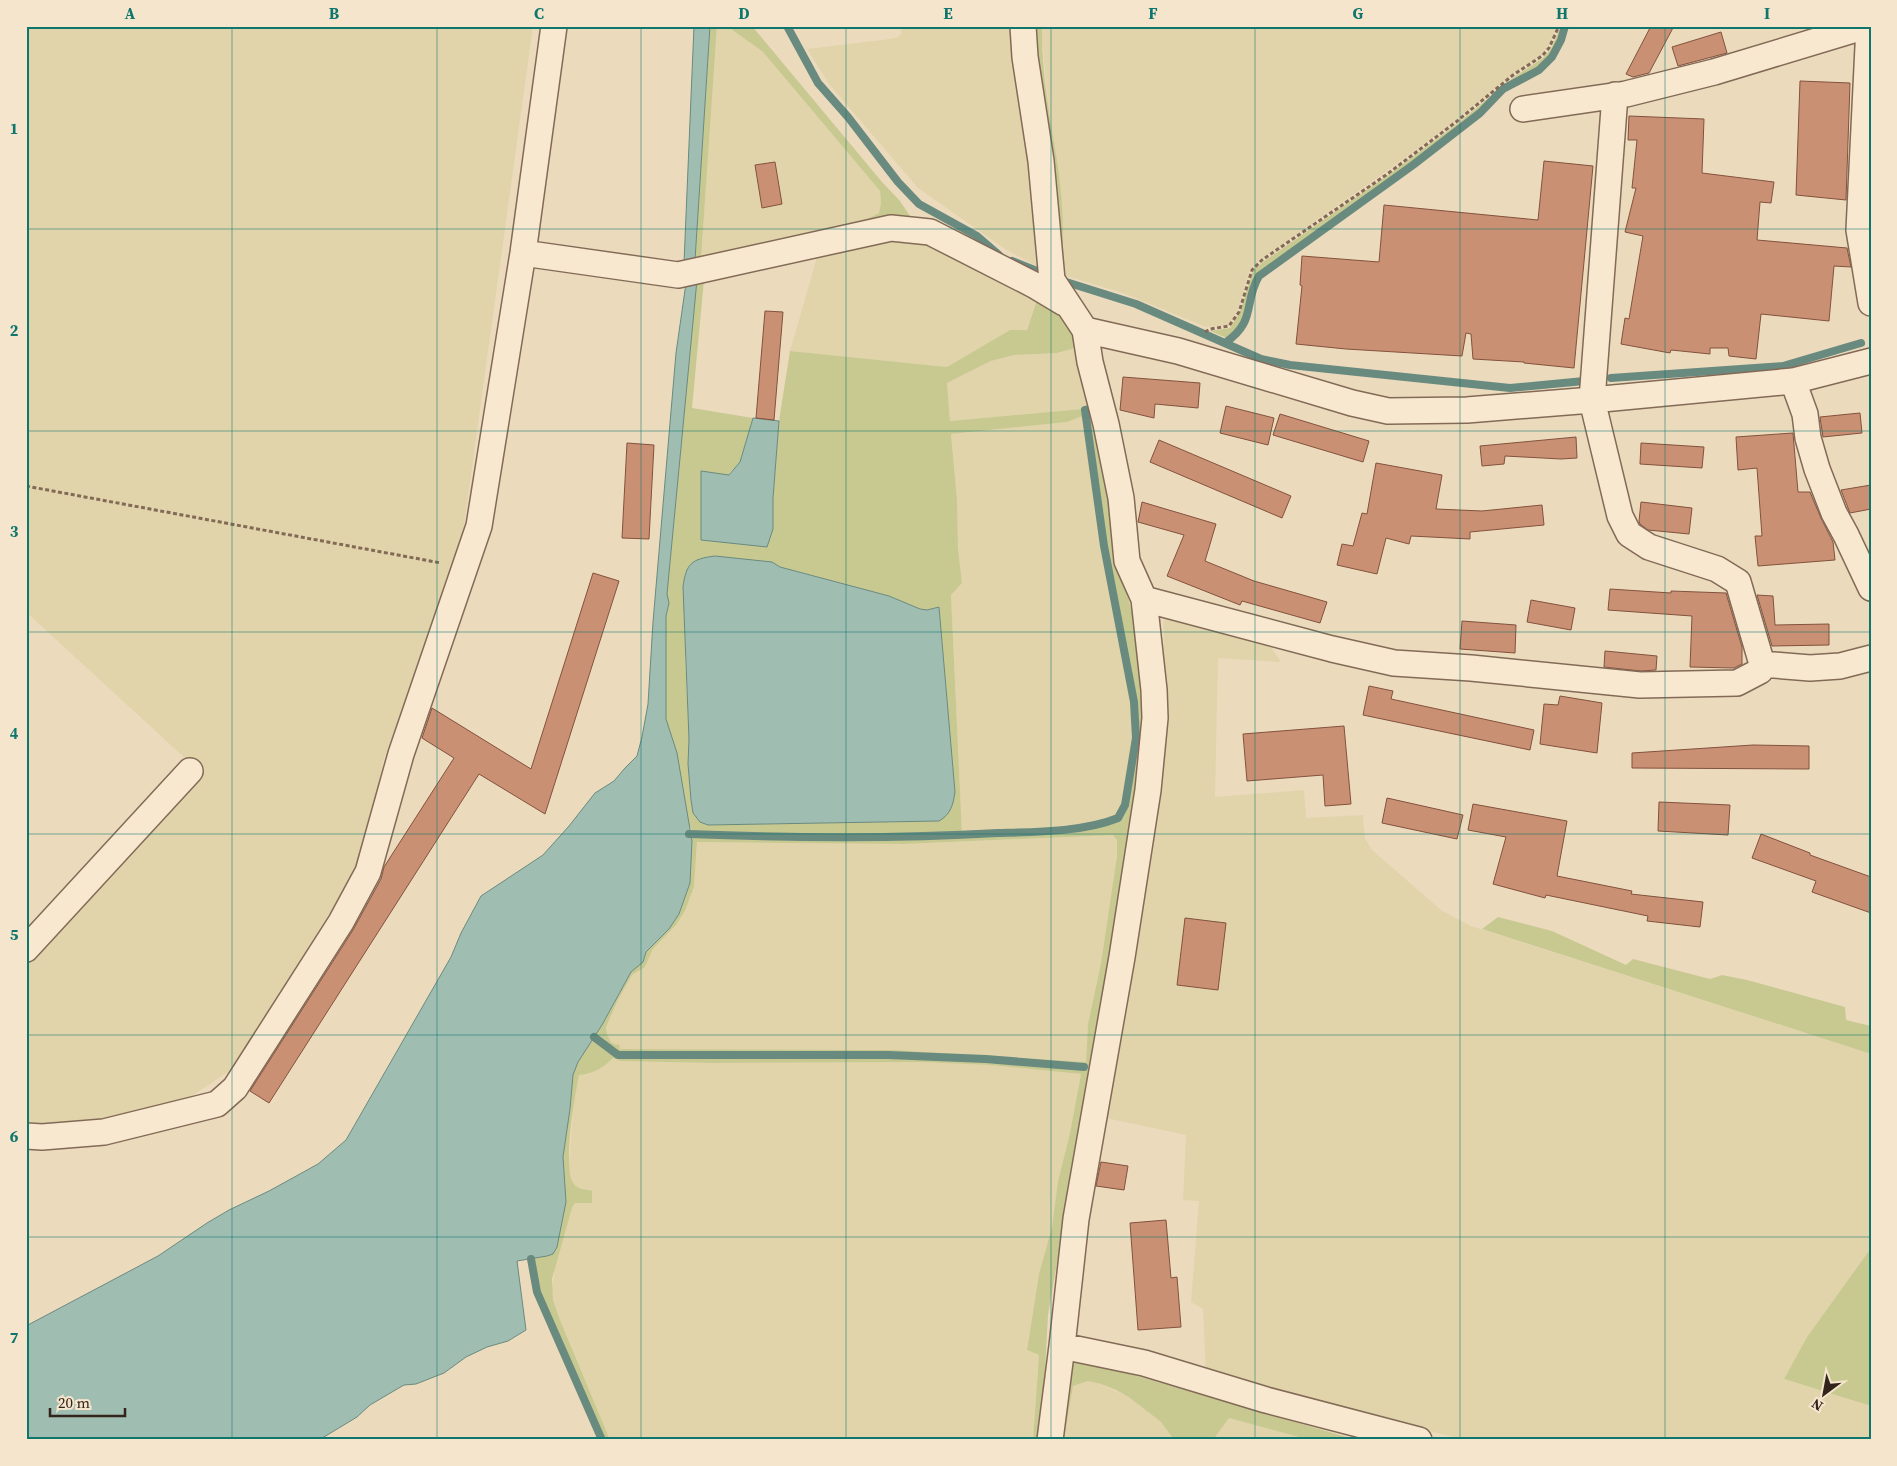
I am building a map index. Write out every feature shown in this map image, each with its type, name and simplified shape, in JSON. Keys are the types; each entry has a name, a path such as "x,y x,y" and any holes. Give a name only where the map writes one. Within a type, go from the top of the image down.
{"street":[{"path":"26,1136 42,1137 104,1132 217,1104 235,1088 341,922 368,872 401,754 479,526 523,253 554,26"},
{"path":"1023,26 1024,57 1041,161 1052,280 1085,330 1090,362 1106,424 1121,498 1127,561 1144,599 1154,690 1155,718 1153,748 1122,957 1076,1219 1050,1440"},
{"path":"1522,109 1615,95 1714,72 1867,26 1859,230 1871,303"},
{"path":"1144,599 1332,649 1394,662 1640,685 1737,683 1760,672 1762,664 1738,582 1717,568 1649,547 1629,534 1620,516 1592,400 1615,95"},
{"path":"523,253 678,275 891,228 930,232 1034,286 1068,306"},
{"path":"1085,330 1178,351 1352,403 1388,411 1467,410 1793,381 1871,361"},
{"path":"1793,381 1805,414 1808,438 1817,469 1834,513 1871,588"},
{"path":"1762,664 1810,668 1840,666 1871,658"},
{"path":"26,949 190,771"},
{"path":"1062,1346 1144,1363 1266,1400 1420,1440"}],"path":[{"path":"1178,351 1210,329 1229,326 1238,312 1252,270 1262,260 1386,175 1456,122 1513,75 1542,56 1549,48 1559,26"},
{"path":"26,486 466,567"}],"shaded area":[{"path":"26,26 533,26 459,562 383,761 364,857 234,1068 181,1103 79,1125 26,1124 26,964 199,771 26,612"},
{"path":"694,26 710,26 695,260 684,263"},
{"path":"717,26 727,26 763,52 880,191 881,203 879,213 849,228 701,259"},
{"path":"901,26 1010,26 1018,96 1028,144 1040,268 1005,249 918,188 829,84 807,49 890,39 901,34"},
{"path":"1042,26 1557,26 1548,47 1541,55 1512,74 1455,121 1384,173 1261,259 1250,269 1237,311 1228,325 1206,327 1123,293 1063,275 1064,246 1058,170 1048,101"},
{"path":"875,238 918,239 1039,294 1027,330 1010,330 947,367 790,351 819,250"},
{"path":"697,280 667,594 669,603 666,616 666,719 677,753 692,841 690,883 679,914 669,929 646,952 643,962 631,972 602,1025 578,1062 573,1075 563,1157 566,1202 557,1247 553,1254 517,1261 526,1330 508,1341 487,1347 466,1357 444,1373 416,1384 404,1385 370,1405 357,1417 319,1440 26,1440 26,1326 158,1256 229,1210 318,1164 346,1140 451,957 461,933 481,896 543,855 595,793 614,781 637,756 648,704 653,622 676,353 686,283"},
{"path":"1080,341 1092,406 1082,409 950,421 947,383 991,361 1014,355 1057,353 1072,349"},
{"path":"1083,416 1102,547 1132,702 1134,738 1123,804 1117,817 1106,821 1052,829 962,834 951,595 962,583 951,434 1067,422"},
{"path":"753,418 779,421 773,498 773,529 767,547 701,540 701,471 729,475 740,462"},
{"path":"715,556 772,562 780,567 889,596 920,609 927,610 939,607 955,792 951,809 943,818 939,821 708,825 700,822 693,813 688,764 689,739 683,587 688,567 696,561"},
{"path":"1167,617 1256,638 1271,647 1281,662 1218,658 1215,797 1304,790 1306,818 1363,815 1365,838 1372,850 1441,910 1471,926 1871,1054 1871,1248 1807,1337 1784,1379 1871,1406 1871,1440 1468,1440 1360,1416 1206,1375 1203,1309 1191,1302 1199,1201 1183,1200 1186,1135 1106,1118 1160,738 1163,621"},
{"path":"1113,835 1117,840 1117,856 1101,963 1088,1024 1086,1062 895,1050 619,1049 611,1042 607,1034 606,1027 632,975 645,967 653,949 676,925 685,911 694,887 697,842 904,844"},
{"path":"612,1058 620,1061 711,1063 920,1062 990,1065 1081,1074 1070,1133 1058,1181 1052,1227 1039,1274 1027,1350 1039,1355 1033,1440 610,1440 560,1320 553,1300 552,1289 555,1266 572,1208 575,1203 592,1203 587,1189 577,1188 573,1184 569,1165 574,1097 579,1075 595,1071"},
{"path":"1088,1381 1101,1384 1130,1398 1161,1422 1174,1440 1064,1440 1073,1386"},
{"path":"1229,1418 1310,1440 1213,1440"}],"green space":[{"path":"710,26 717,26 701,259 695,260"},
{"path":"727,26 752,26 900,201 912,219 849,228 879,213 881,203 880,191 763,52"},
{"path":"1030,26 1042,26 1045,79 1061,194 1063,275"},
{"path":"1561,26 1563,26 1559,40 1550,56 1538,69 1503,88 1478,111 1411,163 1258,275 1251,286 1249,308 1235,334 1227,338 1210,331 1230,328 1240,312 1253,271 1263,262 1387,176 1457,124 1514,77 1543,58 1551,49"},
{"path":"697,280 704,280 692,408 753,418 740,462 728,475 701,471 701,540 767,546 773,529 773,498 779,421 790,351 947,367 1010,330 1027,330 1039,294 1052,301 1080,341 1072,349 1057,353 1014,355 991,361 947,383 950,421 1082,409 1083,416 1067,422 951,434 962,583 951,595 962,834 834,836 700,832 692,830 688,823 666,719 666,616 669,603 667,595","holes":["733,559 772,562 780,567 889,596 920,609 927,610 939,607 955,792 952,807 939,821 709,825 700,822 693,813 688,764 686,630"]},
{"path":"1087,411 1093,411 1121,573 1135,623 1147,716 1084,1132 1048,1315 1039,1440 1033,1440 1039,1355 1027,1350 1039,1274 1052,1227 1058,1181 1070,1133 1081,1074 990,1065 920,1062 711,1063 620,1061 613,1058 597,1070 579,1075 570,1131 569,1163 575,1186 592,1191 592,1203 575,1203 572,1208 552,1279 553,1300 560,1320 610,1440 604,1440 539,1292 533,1258 547,1256 562,1219 566,1202 563,1157 573,1075 578,1062 592,1039 618,1056 889,1057 1086,1068 1085,1065 923,1054 619,1053 595,1035 631,972 643,962 646,952 669,929 679,914 690,883 692,836 916,840 1052,833 1108,825 1120,819 1127,806 1138,738 1135,701 1105,546","holes":["1113,835 1117,840 1117,856 1101,963 1088,1024 1086,1062 895,1050 620,1049 619,1044 616,1045 611,1042 607,1034 606,1027 632,975 645,967 653,949 676,925 685,911 694,887 697,842 904,844"]},
{"path":"1498,917 1552,931 1626,965 1633,959 1710,979 1722,975 1845,1007 1846,1020 1871,1026 1871,1054 1482,929"},
{"path":"1871,1248 1871,1406 1784,1379 1807,1337"},
{"path":"1068,1356 1357,1440 1310,1440 1229,1418 1213,1440 1174,1440 1161,1422 1130,1398 1116,1390 1088,1381 1073,1386 1064,1440 1056,1440"}],"building":[{"path":"1651,26 1674,26 1649,73 1633,77 1626,74"},
{"path":"1721,32 1727,53 1678,66 1672,47"},
{"path":"1800,81 1850,83 1846,200 1796,195"},
{"path":"1629,116 1704,119 1702,173 1774,182 1771,203 1760,202 1757,240 1847,248 1851,267 1834,266 1829,321 1761,314 1756,359 1729,356 1728,348 1710,348 1710,354 1671,350 1670,353 1621,344 1625,318 1629,319 1643,236 1625,232 1636,188 1632,188 1637,140 1628,140"},
{"path":"1544,161 1593,166 1574,368 1524,362 1473,359 1471,334 1466,333 1462,356 1296,344 1302,286 1300,285 1302,256 1379,262 1384,205 1538,220"},
{"path":"775,162 782,204 762,208 755,165"},
{"path":"765,311 783,312 774,420 756,418"},
{"path":"1123,377 1200,383 1198,408 1155,404 1154,418 1120,410"},
{"path":"1226,406 1274,418 1268,445 1220,433"},
{"path":"1860,413 1862,433 1823,437 1820,417"},
{"path":"1280,414 1369,441 1363,462 1273,435"},
{"path":"1793,433 1798,492 1810,492 1833,542 1835,560 1758,566 1755,536 1762,536 1757,468 1738,470 1736,437"},
{"path":"1576,437 1577,458 1505,456 1504,464 1482,466 1480,446"},
{"path":"1159,440 1291,496 1282,518 1150,462"},
{"path":"627,443 654,445 649,539 622,538"},
{"path":"1641,443 1704,447 1702,468 1640,464"},
{"path":"1376,463 1442,475 1436,509 1482,511 1542,505 1544,525 1470,532 1470,539 1411,536 1409,544 1386,538 1377,574 1337,565 1342,544 1353,546 1362,513 1367,514"},
{"path":"1871,485 1871,509 1850,513 1841,490"},
{"path":"1142,502 1216,524 1205,561 1254,581 1327,602 1320,623 1242,601 1240,605 1167,576 1184,535 1138,522"},
{"path":"1641,502 1692,508 1689,534 1648,530 1639,521"},
{"path":"593,573 619,581 545,814 479,774 269,1103 250,1091 353,930 381,879 384,867 454,758 422,738 432,708 531,769"},
{"path":"1610,589 1671,593 1671,591 1726,593 1742,647 1742,664 1734,668 1690,667 1692,616 1608,610"},
{"path":"1757,595 1773,596 1775,625 1829,624 1829,645 1772,646"},
{"path":"1531,600 1575,608 1571,630 1527,622"},
{"path":"1462,621 1516,625 1515,653 1460,649"},
{"path":"1605,651 1657,656 1656,670 1641,671 1604,667"},
{"path":"1369,686 1393,691 1391,699 1534,730 1530,750 1363,715"},
{"path":"1560,696 1602,703 1597,753 1540,744 1544,704 1558,705"},
{"path":"1344,726 1351,804 1325,806 1323,775 1247,781 1243,734"},
{"path":"1753,745 1809,746 1809,769 1632,768 1632,753"},
{"path":"1387,798 1463,815 1457,839 1382,823"},
{"path":"1659,802 1730,805 1728,835 1658,831"},
{"path":"1473,804 1567,821 1557,876 1632,891 1631,894 1703,902 1700,927 1647,921 1648,916 1546,895 1545,898 1493,884 1506,837 1468,830"},
{"path":"1761,834 1810,853 1810,855 1871,877 1871,913 1812,892 1816,881 1752,858"},
{"path":"1185,918 1226,923 1218,990 1177,985"},
{"path":"1101,1162 1128,1166 1124,1190 1096,1186"},
{"path":"1166,1220 1171,1278 1177,1277 1181,1327 1138,1330 1130,1223"}],"waterway":[{"path":"787,26 818,83 848,117 898,182 919,204 977,236 999,255"},
{"path":"1225,343 1242,327 1246,319 1251,295 1259,276 1413,165 1480,113 1503,89 1539,70 1552,57 1561,40 1565,26"},
{"path":"1012,261 1042,273"},
{"path":"1063,281 1136,304 1261,359 1290,365 1510,388 1584,381"},
{"path":"1611,378 1783,366 1861,343"},
{"path":"689,834 844,837 1043,832 1075,829 1105,823 1118,818 1125,805 1136,738 1134,702 1104,546 1085,410 1090,409"},
{"path":"594,1037 618,1055 888,1055 986,1059 1084,1067"},
{"path":"531,1259 537,1292 602,1440"}]}
